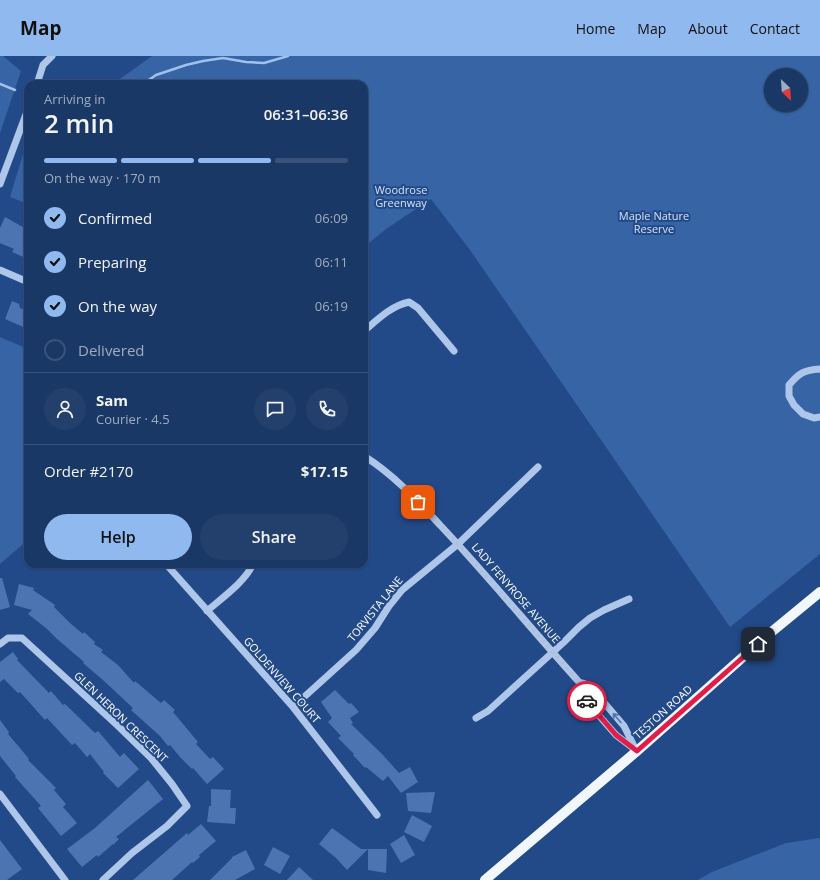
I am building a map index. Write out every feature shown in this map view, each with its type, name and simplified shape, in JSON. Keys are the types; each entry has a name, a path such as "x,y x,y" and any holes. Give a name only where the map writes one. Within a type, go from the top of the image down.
{"main road":[{"name":"TESTON ROAD","path":"485,880 637,751 769,634 820,592"}],"street":[{"path":"38,80 43,65 52,56"},
{"path":"0,184 24,119"},
{"path":"0,270 24,280"},
{"path":"368,328 392,308 409,302 418,308 454,351"},
{"path":"820,370 807,370 797,375 789,385 789,396 794,405 803,414 814,418 820,417"},
{"name":"LADY FENYROSE AVENUE","path":"368,458 379,465 398,481 458,544 579,682 589,685 624,726 637,751"},
{"name":"TORVISTA LANE","path":"293,707 356,650 375,628 389,606 402,590 458,544 538,467"},
{"name":"GOLDENVIEW COURT","path":"169,568 293,707 377,815"},
{"path":"207,611 236,586 251,568"},
{"path":"476,718 488,711 590,618 629,598"},
{"name":"GLEN HERON CRESCENT","path":"0,644 8,638 22,638 151,758 187,806 167,826 132,853 103,880"},
{"name":"LADY FENYROSE AVENUE","path":"579,682 581,694 616,735 637,751"},
{"path":"0,794 65,880"}],"green space":[{"path":"0,56 3,56 21,71 0,133"},
{"name":"Maple Nature Reserve","path":"152,56 820,56 820,554 730,627 470,250 431,199 386,229 368,244 368,80 119,80"},
{"path":"24,151 24,202 10,197"},
{"path":"0,337 24,347 24,543 0,564"},
{"path":"820,838 820,880 698,880 712,872 786,843"}],"building":[{"path":"5,217 24,228 24,257 12,252 14,249 0,243 0,228"},
{"path":"12,301 19,304 20,308 24,310 24,327 5,319"},
{"path":"0,578 2,578 10,607 0,610"},
{"path":"19,584 34,588 33,590 55,605 54,607 70,623 83,634 84,632 95,642 94,644 103,650 101,652 118,665 134,683 135,681 161,703 164,700 175,710 173,712 198,742 196,744 210,759 213,757 224,769 207,784 170,745 168,746 160,736 131,710 133,708 83,663 84,662 28,614 32,610 14,605"},
{"path":"13,652 18,659 17,660 49,693 51,691 63,705 65,704 95,733 98,731 120,757 124,753 139,769 118,788 103,773 104,772 90,754 87,757 75,743 72,745 47,718 45,720 20,692 18,693 4,679 0,682 0,662"},
{"path":"335,690 349,704 351,703 359,712 350,718 353,723 351,724 399,773 410,767 418,782 401,793 388,776 383,781 366,767 365,768 353,755 354,754 338,738 341,736 328,722 332,718 321,702"},
{"path":"0,720 9,732 8,734 29,759 28,760 56,788 54,790 66,804 63,807 77,823 61,836 38,808 41,806 15,777 16,776 0,756"},
{"path":"148,780 163,799 116,837 119,839 113,845 82,867 67,849 95,828"},
{"path":"211,789 231,790 230,808 236,808 235,824 207,822 209,806 211,806"},
{"path":"435,792 431,813 408,811 406,793"},
{"path":"412,815 432,826 424,842 404,832"},
{"path":"201,824 216,841 199,855 200,857 193,863 192,862 172,880 133,880 187,833 188,835"},
{"path":"332,828 361,849 368,849 347,870 336,858 319,844"},
{"path":"404,835 415,855 401,863 390,844"},
{"path":"0,840 22,869 7,880 0,880"},
{"path":"273,847 290,856 280,874 264,865"},
{"path":"368,849 387,849 386,873 368,870"},
{"path":"246,850 255,869 235,880 210,880 232,857"},
{"path":"299,867 313,880 287,880"}],"waterway":[{"path":"149,80 156,75 203,61 223,58 264,63 288,56"},
{"path":"0,84 15,90"}],"way so far":[{"path":"418,502 458,544 579,682 581,694 587,701"}],"route":[{"path":"587,701 616,735 637,751 758,644"}],"park label":[{"name":"Woodrose Greenway","path":"401,196"}]}
